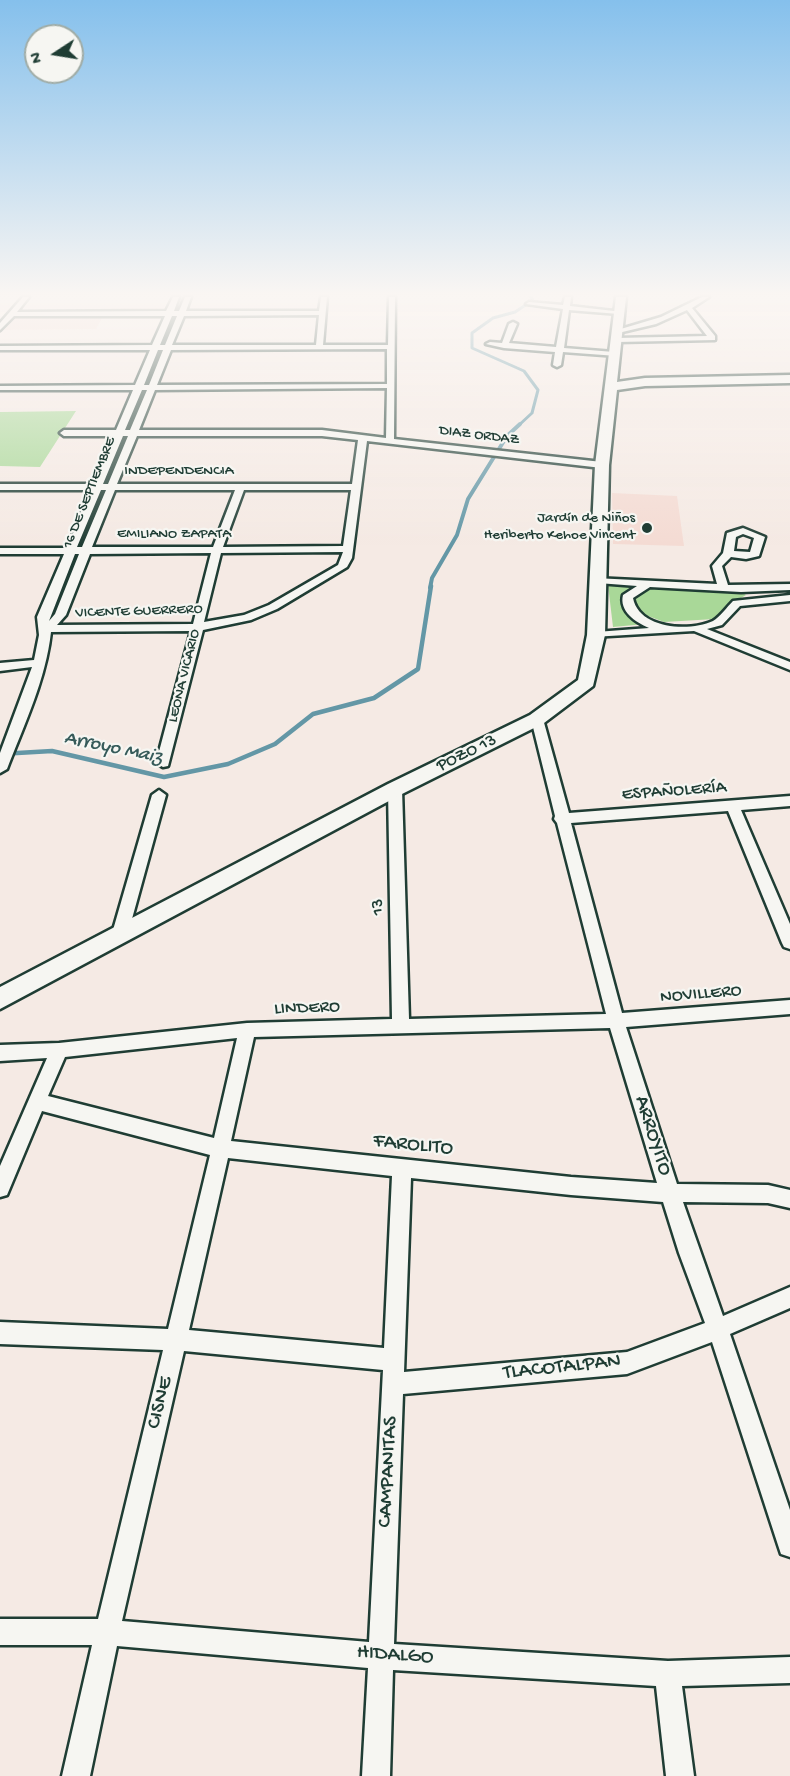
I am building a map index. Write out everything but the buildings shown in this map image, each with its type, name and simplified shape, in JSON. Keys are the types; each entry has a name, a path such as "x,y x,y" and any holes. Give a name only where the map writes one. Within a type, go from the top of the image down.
{"main road":[{"name":"POZO 13","path":"0,999 395,789 537,719 587,682 596,635 602,465 612,380"},
{"path":"611,387 645,382 747,380"}],"street":[{"name":"16 DE SEPTIEMBRE","path":"0,769 38,663 46,630 43,617 68,551 142,380"},
{"name":"16 DE SEPTIEMBRE","path":"46,630 60,615 155,380"},
{"path":"390,380 390,441"},
{"path":"0,388 390,386"},
{"name":"DIAZ ORDAZ","path":"64,433 322,433 602,465"},
{"name":"VICENTE GUERRERO","path":"46,630 198,627 247,618 273,607 342,567 348,549 363,438"},
{"name":"LEONA VICARIO","path":"163,763 217,550 241,486"},
{"name":"INDEPENDENCIA","path":"0,487 357,487"},
{"name":"EMILIANO ZAPATA","path":"0,551 348,549"},
{"path":"724,588 717,566 728,554"},
{"path":"598,580 741,589 790,586"},
{"path":"647,584 627,597 628,608 639,620 665,630"},
{"path":"741,589 750,600"},
{"path":"596,635 694,628 718,623 737,603 790,598"},
{"path":"694,628 790,666"},
{"path":"0,667 38,663"},
{"name":"ARROYITO","path":"537,719 561,819 616,1021 689,1253 785,1511 790,1545"},
{"name":"13","path":"395,789 401,1025"},
{"path":"119,937 159,795"},
{"name":"ESPAÑOLERÍA","path":"561,819 790,801"},
{"path":"733,806 790,943"},
{"name":"NOVILLERO","path":"616,1021 790,1007"},
{"name":"LINDERO","path":"0,1053 59,1050 247,1030 616,1021"},
{"name":"CISNE","path":"76,1776 106,1632 177,1340 247,1030"},
{"path":"0,1188 59,1050"},
{"name":"FAROLITO","path":"36,1101 221,1149 571,1186 670,1193 768,1194 790,1199"},
{"name":"CAMPANITAS","path":"376,1776 402,1168"},
{"name":"TLACOTALPAN","path":"393,1384 627,1363 718,1329 790,1296"},
{"path":"0,1333 177,1340 394,1360"},
{"name":"HIDALGO","path":"0,1632 106,1632 381,1656 668,1674 790,1670"},
{"path":"668,1674 680,1776"}],"shaded area":[{"name":"Jardín de Niños Heriberto Kehoe Vincent","path":"612,493 677,496 684,546 613,544"}],"green space":[{"path":"76,411 40,467 0,466 0,412"},
{"path":"608,585 641,585 627,595 645,624 613,627"},
{"path":"643,588 741,592 746,595 729,605 715,619 664,622 640,613 631,599"}],"waterway":[{"path":"518,426 532,413 538,390 531,380"},
{"path":"430,588 432,578 457,535 468,499 507,436 520,424"},
{"name":"Arroyo Maiz","path":"0,754 52,751 164,777 228,764 275,744 313,714 374,698 418,669 431,586"}],"place":[{"name":"Jardín de Niños Heriberto Kehoe Vincent","path":"647,528"}]}
